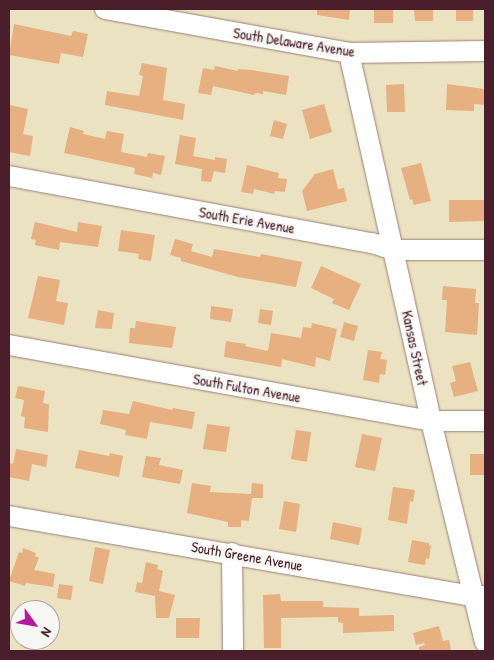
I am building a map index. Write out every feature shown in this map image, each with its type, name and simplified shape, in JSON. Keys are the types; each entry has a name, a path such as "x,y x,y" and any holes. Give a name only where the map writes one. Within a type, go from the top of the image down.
{"street":[{"name":"South Delaware Avenue","path":"112,9 349,53 485,52"},
{"name":"Kansas Street","path":"349,53 432,421 480,596 485,642"},
{"name":"South Erie Avenue","path":"9,176 372,243 394,250 485,250"},
{"name":"South Fulton Avenue","path":"9,346 432,421 485,421"},
{"name":"South Greene Avenue","path":"9,516 480,596"},
{"path":"232,553 233,651"}],"building":[{"path":"317,9 350,9 349,20 317,15"},
{"path":"374,9 393,9 393,23 374,23"},
{"path":"414,9 433,9 433,21 415,21"},
{"path":"456,9 473,9 473,21 456,21"},
{"path":"14,24 71,36 73,31 88,34 83,57 61,53 59,64 9,55"},
{"path":"142,63 167,68 163,100 185,104 183,120 105,105 107,91 139,96 143,76 139,75"},
{"path":"215,66 238,71 238,69 251,70 289,76 286,95 263,91 263,94 255,93 254,95 213,86 211,95 198,93 203,68 214,70"},
{"path":"404,84 405,112 387,112 386,85"},
{"path":"447,84 485,89 485,105 474,104 474,111 446,110"},
{"path":"324,104 332,132 310,139 302,110"},
{"path":"9,105 28,109 23,134 33,136 30,156 9,152"},
{"path":"274,120 287,124 283,139 270,136"},
{"path":"70,127 84,131 83,134 105,139 107,131 124,134 121,152 147,157 148,153 165,156 161,175 153,173 152,178 134,174 135,168 64,153"},
{"path":"180,135 196,138 193,156 215,160 215,157 227,159 225,173 214,171 211,182 201,181 202,169 175,164"},
{"path":"421,163 431,201 414,205 412,199 410,200 401,168"},
{"path":"247,165 279,173 278,178 287,179 285,192 275,191 274,194 254,189 253,194 241,192"},
{"path":"333,169 338,189 344,188 347,201 307,211 302,191 315,174"},
{"path":"449,200 484,200 485,221 449,222"},
{"path":"35,222 77,232 78,222 102,226 98,247 60,242 59,250 35,245 36,240 31,239"},
{"path":"121,230 155,235 151,261 138,259 139,254 118,251"},
{"path":"175,239 193,244 191,251 212,257 214,249 260,257 261,254 302,262 296,287 238,277 181,261 181,258 170,255"},
{"path":"321,266 361,284 349,310 332,303 334,299 311,288"},
{"path":"38,276 60,280 56,301 68,303 64,325 28,318"},
{"path":"443,286 476,289 475,303 479,303 477,335 445,332 447,300 442,300"},
{"path":"211,306 233,309 231,322 210,319"},
{"path":"260,309 273,311 271,325 258,323"},
{"path":"98,310 114,313 112,329 95,328"},
{"path":"136,321 176,327 172,348 129,343 130,328 135,328"},
{"path":"344,322 358,326 354,341 340,337"},
{"path":"312,323 337,329 330,361 316,357 315,367 282,359 281,367 224,357 226,341 246,344 245,346 268,351 271,333 301,338 303,327 311,328"},
{"path":"368,350 382,352 380,359 387,360 385,375 380,374 379,383 363,380"},
{"path":"470,362 478,391 454,397 450,383 456,381 452,366"},
{"path":"18,386 45,391 43,403 49,404 48,432 24,428 25,417 21,416 24,400 15,398"},
{"path":"133,401 172,410 173,408 195,412 192,429 150,422 147,439 125,435 126,430 100,424 103,410 129,414"},
{"path":"207,424 230,427 226,452 203,449"},
{"path":"296,430 311,432 307,462 291,459"},
{"path":"362,434 382,438 375,471 355,467"},
{"path":"16,449 48,455 46,467 32,464 29,481 9,477 9,463 13,464"},
{"path":"79,450 109,456 110,453 123,456 119,477 75,468"},
{"path":"470,454 485,454 485,475 470,475"},
{"path":"146,456 161,458 159,465 183,470 180,484 142,477"},
{"path":"192,483 211,486 210,492 251,494 252,483 263,484 263,498 252,498 249,521 241,520 241,527 228,527 228,522 187,513"},
{"path":"393,487 415,490 413,502 410,501 407,524 388,520"},
{"path":"284,501 300,504 296,532 279,529"},
{"path":"333,522 362,528 359,545 330,539"},
{"path":"412,540 429,543 431,546 429,559 426,558 425,565 408,562"},
{"path":"95,547 110,550 103,584 89,581"},
{"path":"23,548 36,553 35,556 39,558 34,570 55,574 53,587 26,583 25,586 9,581 19,552 22,553"},
{"path":"146,562 158,565 157,569 163,571 159,591 175,595 169,618 156,618 155,596 135,592 137,582 142,583"},
{"path":"59,584 73,586 71,600 57,598"},
{"path":"280,594 281,601 323,601 323,607 359,608 359,616 394,615 394,631 343,633 343,623 338,622 338,617 281,618 281,648 264,648 263,595"},
{"path":"176,618 200,618 199,638 176,638"},
{"path":"439,626 443,641 449,640 451,651 419,651 419,647 425,645 424,643 416,645 413,633"}]}
